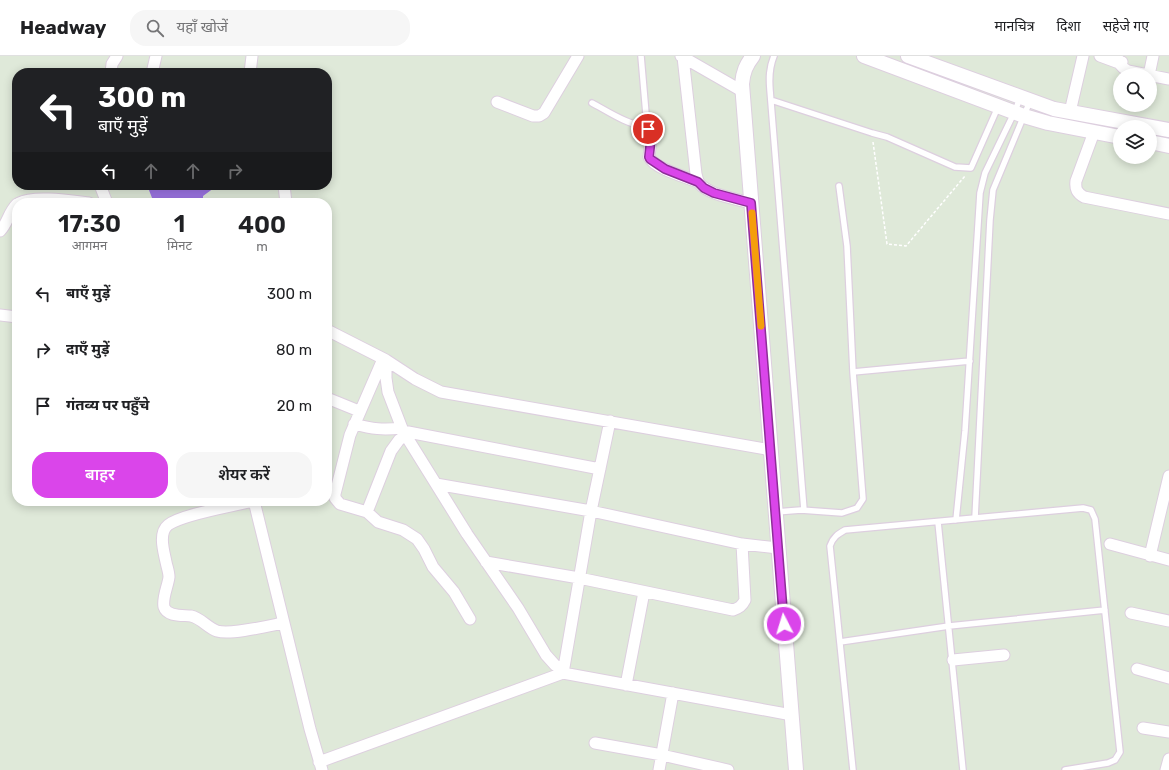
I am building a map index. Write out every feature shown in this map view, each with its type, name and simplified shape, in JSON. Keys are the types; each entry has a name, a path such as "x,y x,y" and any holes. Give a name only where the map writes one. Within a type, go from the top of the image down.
{"street":[{"path":"112,68 112,64 117,56"},
{"path":"153,68 156,56"},
{"path":"251,68 252,56"},
{"path":"497,102 533,116 539,116 544,113 578,56"},
{"path":"753,56 746,65 743,73 742,91 796,770"},
{"path":"864,56 1048,124 1113,136"},
{"path":"908,56 1054,109 1169,130"},
{"path":"1070,112 1083,56"},
{"path":"1100,56 1119,60"},
{"path":"1150,68 1153,56"},
{"path":"682,57 698,182"},
{"path":"682,57 742,91"},
{"path":"1157,77 1169,79"},
{"path":"645,120 651,138 650,159 665,169 698,182 704,188 714,193 751,203"},
{"path":"1094,132 1076,181 1075,188 1078,193 1084,197 1169,214"},
{"path":"1157,143 1169,146"},
{"path":"0,231 5,226 12,210"},
{"path":"0,315 12,316"},
{"path":"332,333 441,392 771,450"},
{"path":"384,360 359,411 350,435 335,498 340,504 367,512 378,522 403,530 417,539 433,567 454,592 470,619"},
{"path":"384,360 388,392 404,431 486,562 518,608 546,655 555,665 563,670 626,685 792,715"},
{"path":"332,400 359,411"},
{"path":"563,670 591,511 610,421"},
{"path":"354,424 376,430 404,431 600,469"},
{"path":"367,512 391,451 400,440 404,431"},
{"path":"1150,556 1169,476"},
{"path":"436,484 591,511 742,544 778,548"},
{"path":"232,506 187,517 166,526 164,530 163,547 169,578 164,606 171,614 194,616 219,631 244,630 284,623"},
{"path":"254,506 310,729 321,766 563,670"},
{"path":"486,562 579,578 733,610 743,604 745,600 742,544"},
{"path":"1110,544 1169,560"},
{"path":"626,685 644,592"},
{"path":"1131,613 1169,621"},
{"path":"953,660 1004,656"},
{"path":"1137,670 1169,678"},
{"path":"659,770 673,693"},
{"path":"1142,728 1169,732"},
{"path":"595,743 662,755 728,770"},
{"path":"1166,770 1169,760"}],"lane":[{"path":"592,103 638,125 642,125 646,114 641,56"},
{"path":"774,56 769,74 804,510"},
{"path":"975,518 990,220 993,190 1025,98"},
{"path":"956,520 965,431 980,193 985,173 1019,114 1025,98"},
{"path":"771,100 887,137 955,167 971,168 999,105"},
{"path":"776,512 804,510 842,513 857,508 863,499 853,372 846,246 839,186"},
{"path":"853,372 970,361"},
{"path":"853,770 830,546 832,540 837,534 845,530 1083,508 1091,510 1095,519 1120,752 1115,760 1108,764 1065,770"},
{"path":"938,522 963,770"},
{"path":"840,642 949,626 1105,610"}],"path":[{"path":"872,133 887,244 906,246 971,168"}],"shaded area":[{"path":"149,190 211,190 203,196 203,198 152,198"}],"slow traffic":[{"path":"752,213 761,326"}],"route":[{"path":"648,129 651,138 650,159 665,169 698,182 704,188 714,193 751,203 784,624"}]}
